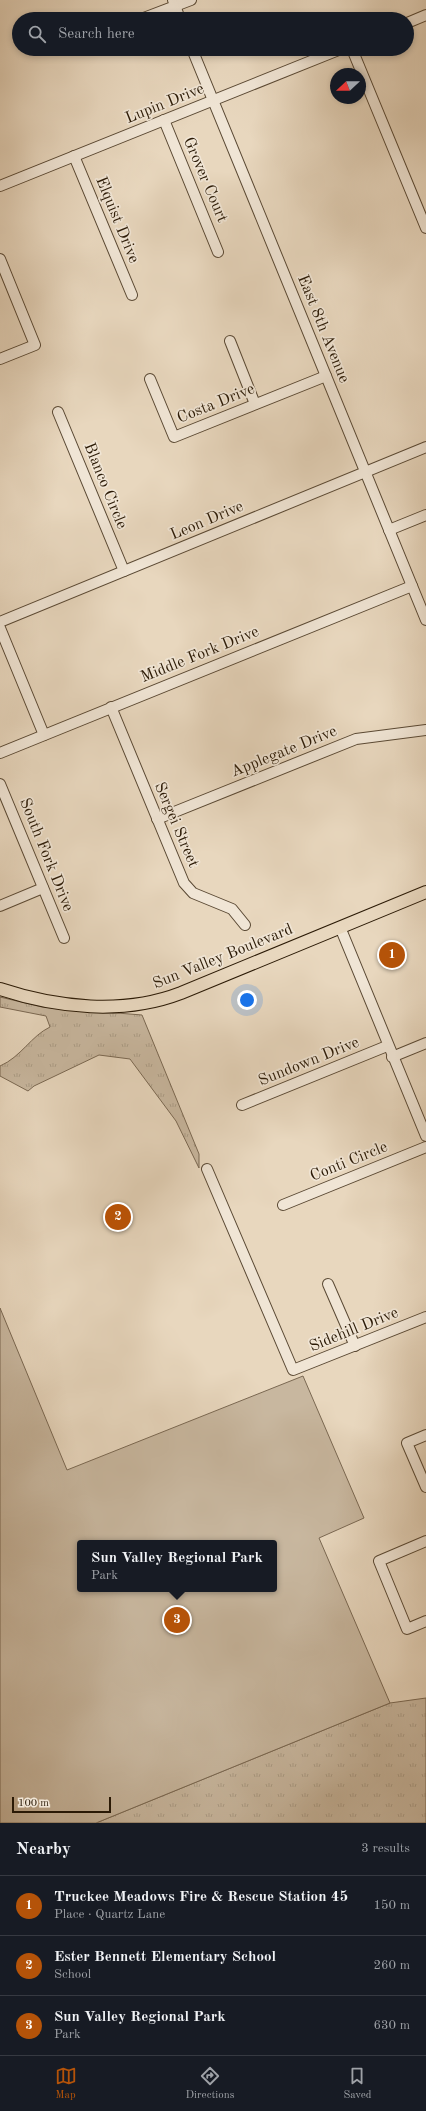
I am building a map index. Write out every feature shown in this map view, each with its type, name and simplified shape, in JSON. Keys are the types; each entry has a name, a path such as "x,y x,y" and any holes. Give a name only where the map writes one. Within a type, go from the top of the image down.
{"main road":[{"name":"Sun Valley Boulevard","path":"0,989 47,1000 84,1005 113,1006 150,1003 181,993 426,892"}],"street":[{"path":"155,12 174,3 191,0"},
{"path":"414,20 426,15"},
{"name":"East 8th Avenue","path":"195,56 426,620"},
{"name":"Lupin Drive","path":"0,186 324,56"},
{"path":"355,56 426,228"},
{"name":"Grover Court","path":"164,120 218,252"},
{"name":"Elquist Drive","path":"74,156 132,295"},
{"path":"0,259 35,345 0,359"},
{"path":"230,341 255,404"},
{"name":"Costa Drive","path":"150,379 174,437 326,376"},
{"name":"Blanco Circle","path":"58,412 124,571"},
{"name":"Leon Drive","path":"0,622 426,447"},
{"path":"389,530 426,515"},
{"name":"Middle Fork Drive","path":"0,753 412,586"},
{"path":"0,628 44,735"},
{"name":"Sergei Street","path":"111,707 157,819 188,888 199,896 226,905 232,909 245,925"},
{"name":"Applegate Drive","path":"157,819 356,739 426,730"},
{"name":"South Fork Drive","path":"0,784 64,938"},
{"path":"0,906 43,888"},
{"path":"340,927 392,1057 426,1136"},
{"path":"392,1057 426,1043"},
{"name":"Sundown Drive","path":"242,1105 388,1046"},
{"name":"Conti Circle","path":"283,1205 426,1147"},
{"name":"Sidehill Drive","path":"207,1169 293,1370 426,1317"},
{"path":"328,1284 356,1346"},
{"path":"426,1435 408,1443 426,1487"},
{"path":"426,1541 379,1561 407,1629 426,1621"}],"green space":[{"path":"0,997 42,1007 142,1015 199,1154 199,1168 176,1121 130,1059 99,1055 34,1086 28,1091 0,1076 0,1066 14,1057 43,1031 50,1027 46,1016 0,1007"},
{"path":"0,1308 67,1470 303,1376 364,1518 319,1538 390,1703 96,1823 0,1823"},
{"path":"426,1698 426,1823 96,1823 390,1703"}],"place":[{"name":"Truckee Meadows Fire & Rescue Station 45","path":"392,955"},
{"name":"Ester Bennett Elementary School","path":"118,1217"},
{"name":"Sun Valley Regional Park","path":"177,1620"}]}
